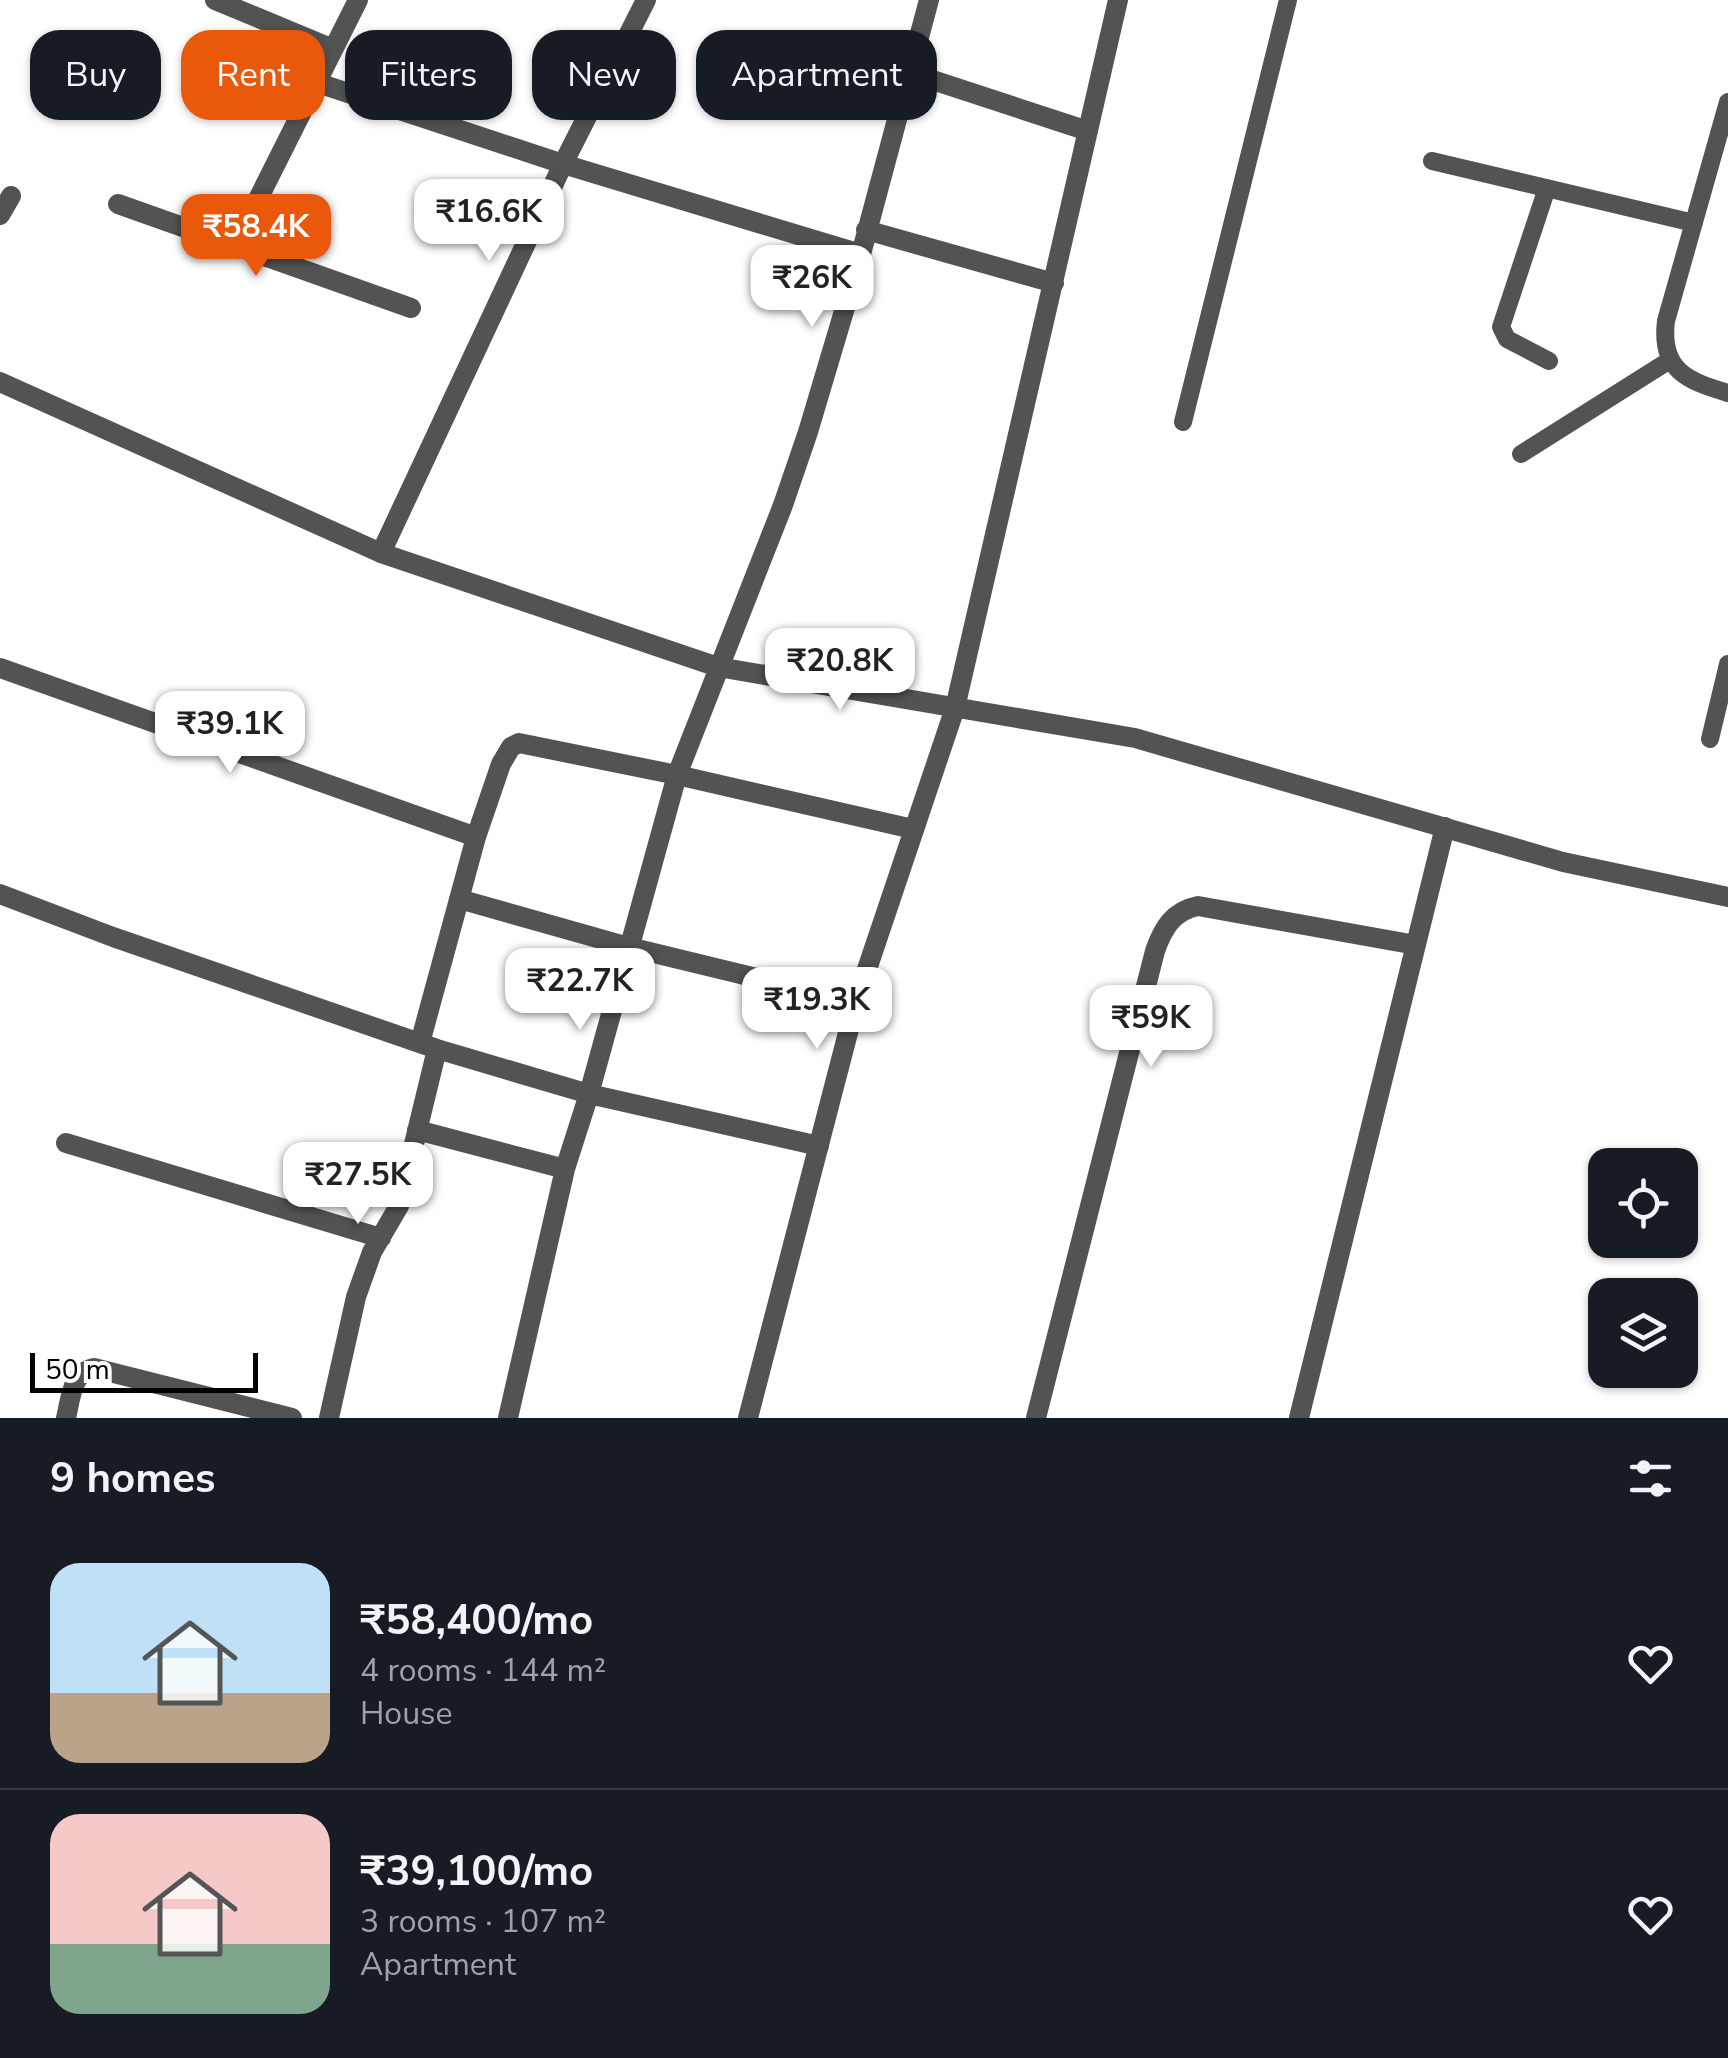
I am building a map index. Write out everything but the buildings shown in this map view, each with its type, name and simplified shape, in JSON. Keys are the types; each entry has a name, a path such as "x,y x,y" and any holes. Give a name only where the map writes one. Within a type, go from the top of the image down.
{"street":[{"path":"215,0 333,50"},
{"path":"325,66 358,0"},
{"path":"382,553 563,164 646,0"},
{"path":"920,30 929,0"},
{"path":"748,1418 856,1002 956,708 1118,0"},
{"path":"937,82 1088,131"},
{"path":"325,85 563,164 861,254"},
{"path":"235,245 298,120"},
{"path":"508,1418 565,1169 677,776 808,432 861,254 895,120"},
{"path":"118,204 411,308"},
{"path":"866,230 1054,283"},
{"path":"0,382 382,553 718,668 1135,738 1563,862 1728,897"},
{"path":"0,668 476,837"},
{"path":"329,1418 356,1297 372,1252 399,1206 460,899 476,837 511,747 519,743 913,829"},
{"path":"1298,1418 1445,828"},
{"path":"0,894 429,1046 589,1094 819,1146"},
{"path":"460,899 629,947 856,1002"},
{"path":"1036,1418 1155,951 1167,924 1188,908 1198,906 1416,945"},
{"path":"417,1130 565,1169"},
{"path":"66,1143 381,1238"},
{"path":"66,1418 78,1376 94,1368 243,1412 292,1418"}],"lane":[{"path":"1184,422 1288,0"},
{"path":"1728,102 1664,337 1670,360 1678,371 1688,379 1728,394"},
{"path":"1432,161 1694,224"},
{"path":"1547,188 1501,327 1508,340 1549,361"},
{"path":"1522,454 1670,360"},
{"path":"1710,740 1728,664"}]}
